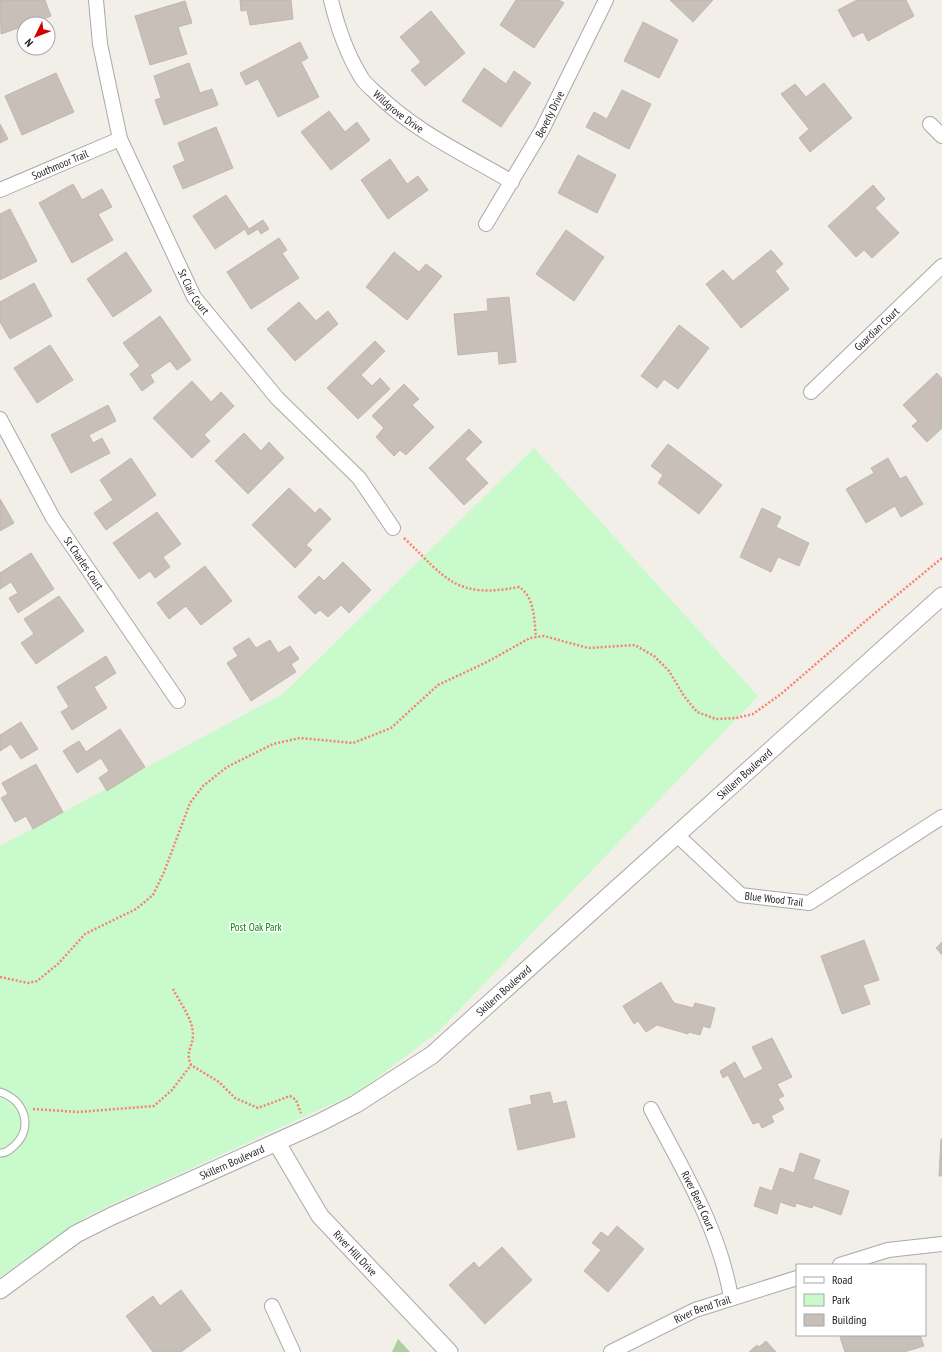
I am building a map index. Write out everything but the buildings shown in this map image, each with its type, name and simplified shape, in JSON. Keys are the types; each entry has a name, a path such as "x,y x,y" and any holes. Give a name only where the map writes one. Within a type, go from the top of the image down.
{"street":[{"name":"St Clair Court","path":"96,0 100,44 120,139 194,297 276,398 359,478 393,528"},
{"name":"Wildgrove Drive","path":"331,0 345,42 361,78 395,111 430,136 474,159 512,182"},
{"name":"Beverly Drive","path":"486,224 501,196 512,182 542,130 606,0"},
{"path":"930,124 942,136"},
{"name":"Southmoor Trail","path":"0,190 120,139"},
{"name":"Guardian Court","path":"811,392 942,266"},
{"name":"St Charles Court","path":"0,419 4,438 52,518 178,701"},
{"name":"Skillern Boulevard","path":"0,1290 76,1234 112,1216 277,1143 356,1104 432,1055 942,596"},
{"name":"Blue Wood Trail","path":"677,835 741,895 809,903 942,817"},
{"name":"River Bend Court","path":"651,1109 706,1215 727,1276 730,1298"},
{"name":"River Hill Drive","path":"277,1143 320,1216 448,1352"},
{"path":"843,1264 888,1250 942,1244"},
{"name":"River Bend Trail","path":"611,1352 695,1310 796,1278"},
{"path":"272,1306 293,1352"}],"lane":[{"path":"0,1092 9,1095 21,1108 26,1124 22,1139 6,1153 0,1153"}],"path":[{"path":"393,528 437,571 454,584 474,591 500,591 519,587 525,591 530,600 534,615 536,637"},
{"path":"0,977 28,983 37,981 58,964 85,934 136,909 154,895 190,803 203,786 227,767 273,744 300,738 352,743 372,736 391,728 438,684 487,662 530,638 544,636 588,648 635,645 654,656 669,671 684,696 697,712 716,719 736,718 753,714 781,694 874,613 942,558"},
{"path":"173,989 192,1023 193,1036 188,1051 191,1065 219,1082 235,1098 258,1108 290,1096 296,1100 308,1128"},
{"path":"21,1108 78,1112 154,1106 172,1090 191,1065"}],"green space":[{"name":"Post Oak Park","path":"534,448 758,696 439,1031 358,1092 87,1216 0,1277 0,846 283,694"},
{"path":"398,1339 410,1352 392,1352"}]}
